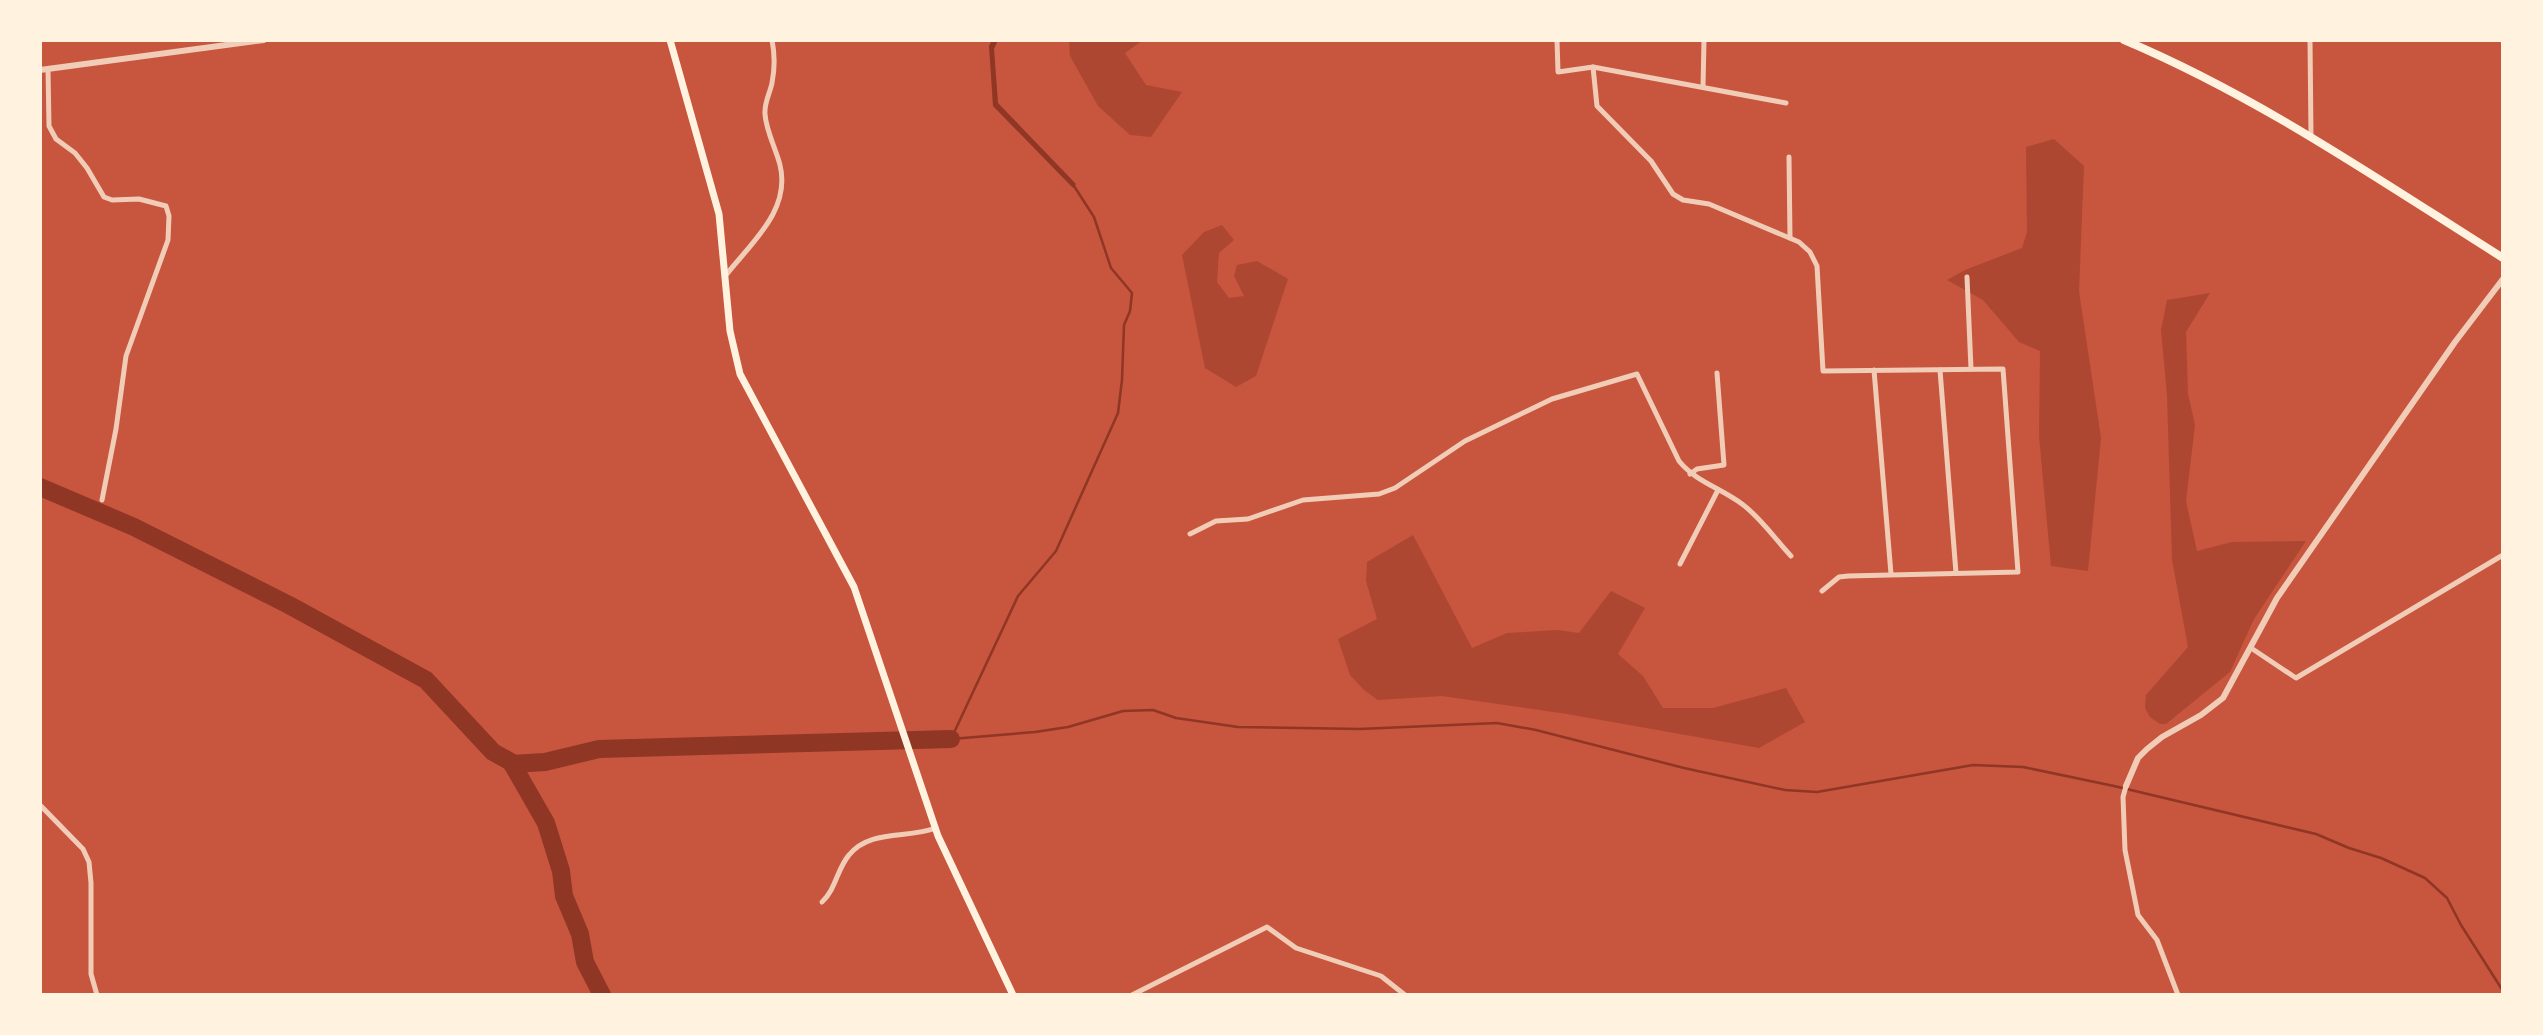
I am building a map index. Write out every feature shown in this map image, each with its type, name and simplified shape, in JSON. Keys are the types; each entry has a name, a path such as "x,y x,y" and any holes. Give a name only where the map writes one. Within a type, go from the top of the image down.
{"highway":[{"path":"2124,40 2217,83 2311,136 2503,258"}],"main road":[{"path":"670,40 714,191 722,229 730,331 740,374 851,582 936,828 1013,995"}],"street":[{"path":"102,500 116,429 125,356 168,240 169,216 166,206 139,199 112,200 104,197 87,167 57,139 49,126 44,69 264,40"},
{"path":"726,275 776,212 783,195 780,162 765,118 775,57 772,40"},
{"path":"1557,40 1558,72 1593,67 1786,103"},
{"path":"1703,87 1704,40"},
{"path":"2310,40 2311,136"},
{"path":"1593,67 1597,106 1651,161 1673,194 1683,200 1709,204 1790,238 1810,251 1817,266 1823,371 2003,369 2018,572 1839,577 1822,590"},
{"path":"1789,157 1790,238"},
{"path":"1967,277 1971,369"},
{"path":"2178,995 2157,940 2138,915 2125,850 2123,797 2138,758 2162,737 2201,715 2223,698 2277,598 2455,342 2503,279"},
{"path":"1874,370 1891,574"},
{"path":"1940,370 1956,573"},
{"path":"1690,474 1724,465 1717,373"},
{"path":"1190,534 1216,521 1248,519 1303,500 1378,494 1395,488 1465,441 1552,399 1637,374 1668,444 1679,461 1690,474 1740,502 1755,514 1791,556"},
{"path":"1680,564 1718,490"},
{"path":"2251,648 2296,678 2503,555"},
{"path":"40,805 83,849 89,862 91,974 97,995"},
{"path":"822,902 829,896 844,862 861,844 885,836 936,828"},
{"path":"1132,995 1268,927 1296,948 1381,976 1405,995"}],"shaded area":[{"path":"992,40 998,40 994,49 998,103 1076,184 1073,188 993,106 989,46"},
{"path":"1069,40 1143,40 1125,53 1146,85 1182,92 1151,137 1130,135 1098,106 1070,56"},
{"path":"2054,139 2084,166 2079,291 2101,438 2088,571 2051,566 2039,436 2040,351 2019,342 1983,300 1947,280 1965,270 2022,248 2027,232 2026,147"},
{"path":"1222,225 1234,240 1219,253 1217,282 1229,298 1244,296 1234,276 1237,265 1257,261 1288,279 1256,376 1236,387 1205,368 1182,255 1204,232"},
{"path":"2210,293 2186,332 2188,394 2195,425 2186,501 2197,551 2232,542 2306,541 2254,619 2230,672 2166,724 2160,724 2150,717 2145,708 2146,695 2188,647 2172,560 2167,395 2161,330 2167,300"},
{"path":"1413,535 1472,648 1507,633 1558,630 1579,633 1611,591 1645,608 1618,654 1643,676 1663,708 1713,708 1786,688 1805,722 1759,748 1567,714 1442,696 1378,700 1350,675 1338,639 1377,619 1366,581 1367,562"}],"waterway":[{"path":"1074,186 1094,217 1111,268 1132,293 1130,311 1124,325 1118,413 1056,551 1018,596 951,739 1035,732 1068,727 1123,711 1153,710 1176,718 1238,727 1360,729 1497,723 1785,790 1817,792 1973,765 2023,767 2316,834 2425,878 2447,898 2503,991"},
{"path":"40,487 134,527 289,605 426,680 493,752 511,762 546,823 561,871 564,896 580,934 585,962 602,995"},
{"path":"512,764 545,762 599,749 951,739"}]}
